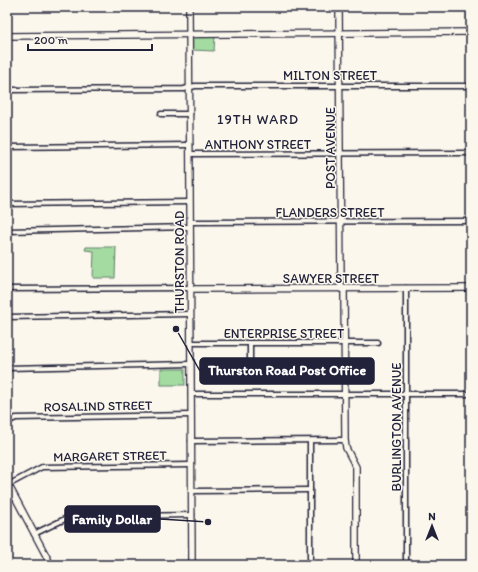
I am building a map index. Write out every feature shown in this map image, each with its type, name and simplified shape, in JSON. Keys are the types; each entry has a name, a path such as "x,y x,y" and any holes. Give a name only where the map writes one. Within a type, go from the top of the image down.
{"street":[{"name":"THURSTON ROAD","path":"189,7 192,565"},
{"name":"POST AVENUE","path":"339,7 341,222 345,342 345,440 346,448 356,467 356,565"},
{"path":"471,7 471,36"},
{"path":"7,36 471,32"},
{"name":"MILTON STREET","path":"7,90 340,85 471,86"},
{"path":"161,114 190,114"},
{"path":"7,147 190,145"},
{"name":"ANTHONY STREET","path":"190,154 471,153"},
{"path":"7,204 190,202"},
{"name":"FLANDERS STREET","path":"7,231 190,224 471,221"},
{"name":"BURLINGTON AVENUE","path":"406,288 406,565"},
{"name":"SAWYER STREET","path":"190,289 471,288"},
{"path":"7,289 190,289"},
{"path":"7,317 190,314"},
{"name":"ENTERPRISE STREET","path":"191,343 378,343"},
{"path":"250,343 250,378"},
{"path":"7,368 191,364"},
{"path":"191,394 471,394"},
{"name":"ROSALIND STREET","path":"7,422 16,418 191,415"},
{"path":"191,441 345,440"},
{"path":"310,441 310,565"},
{"name":"MARGARET STREET","path":"8,484 42,467 191,465"},
{"path":"8,484 50,565"},
{"path":"192,491 310,490"},
{"path":"34,534 69,517 192,515"},
{"path":"402,565 471,564"}],"green space":[{"path":"215,36 214,51 192,50 192,39 194,37"},
{"path":"86,247 116,247 115,278 93,278 94,251 85,250"},
{"path":"161,369 185,369 185,385 161,385"}],"place":[{"name":"Thurston Road Post Office","path":"176,329"},
{"name":"Family Dollar","path":"208,522"}],"district":[{"name":"19TH WARD","path":"258,119"}]}
